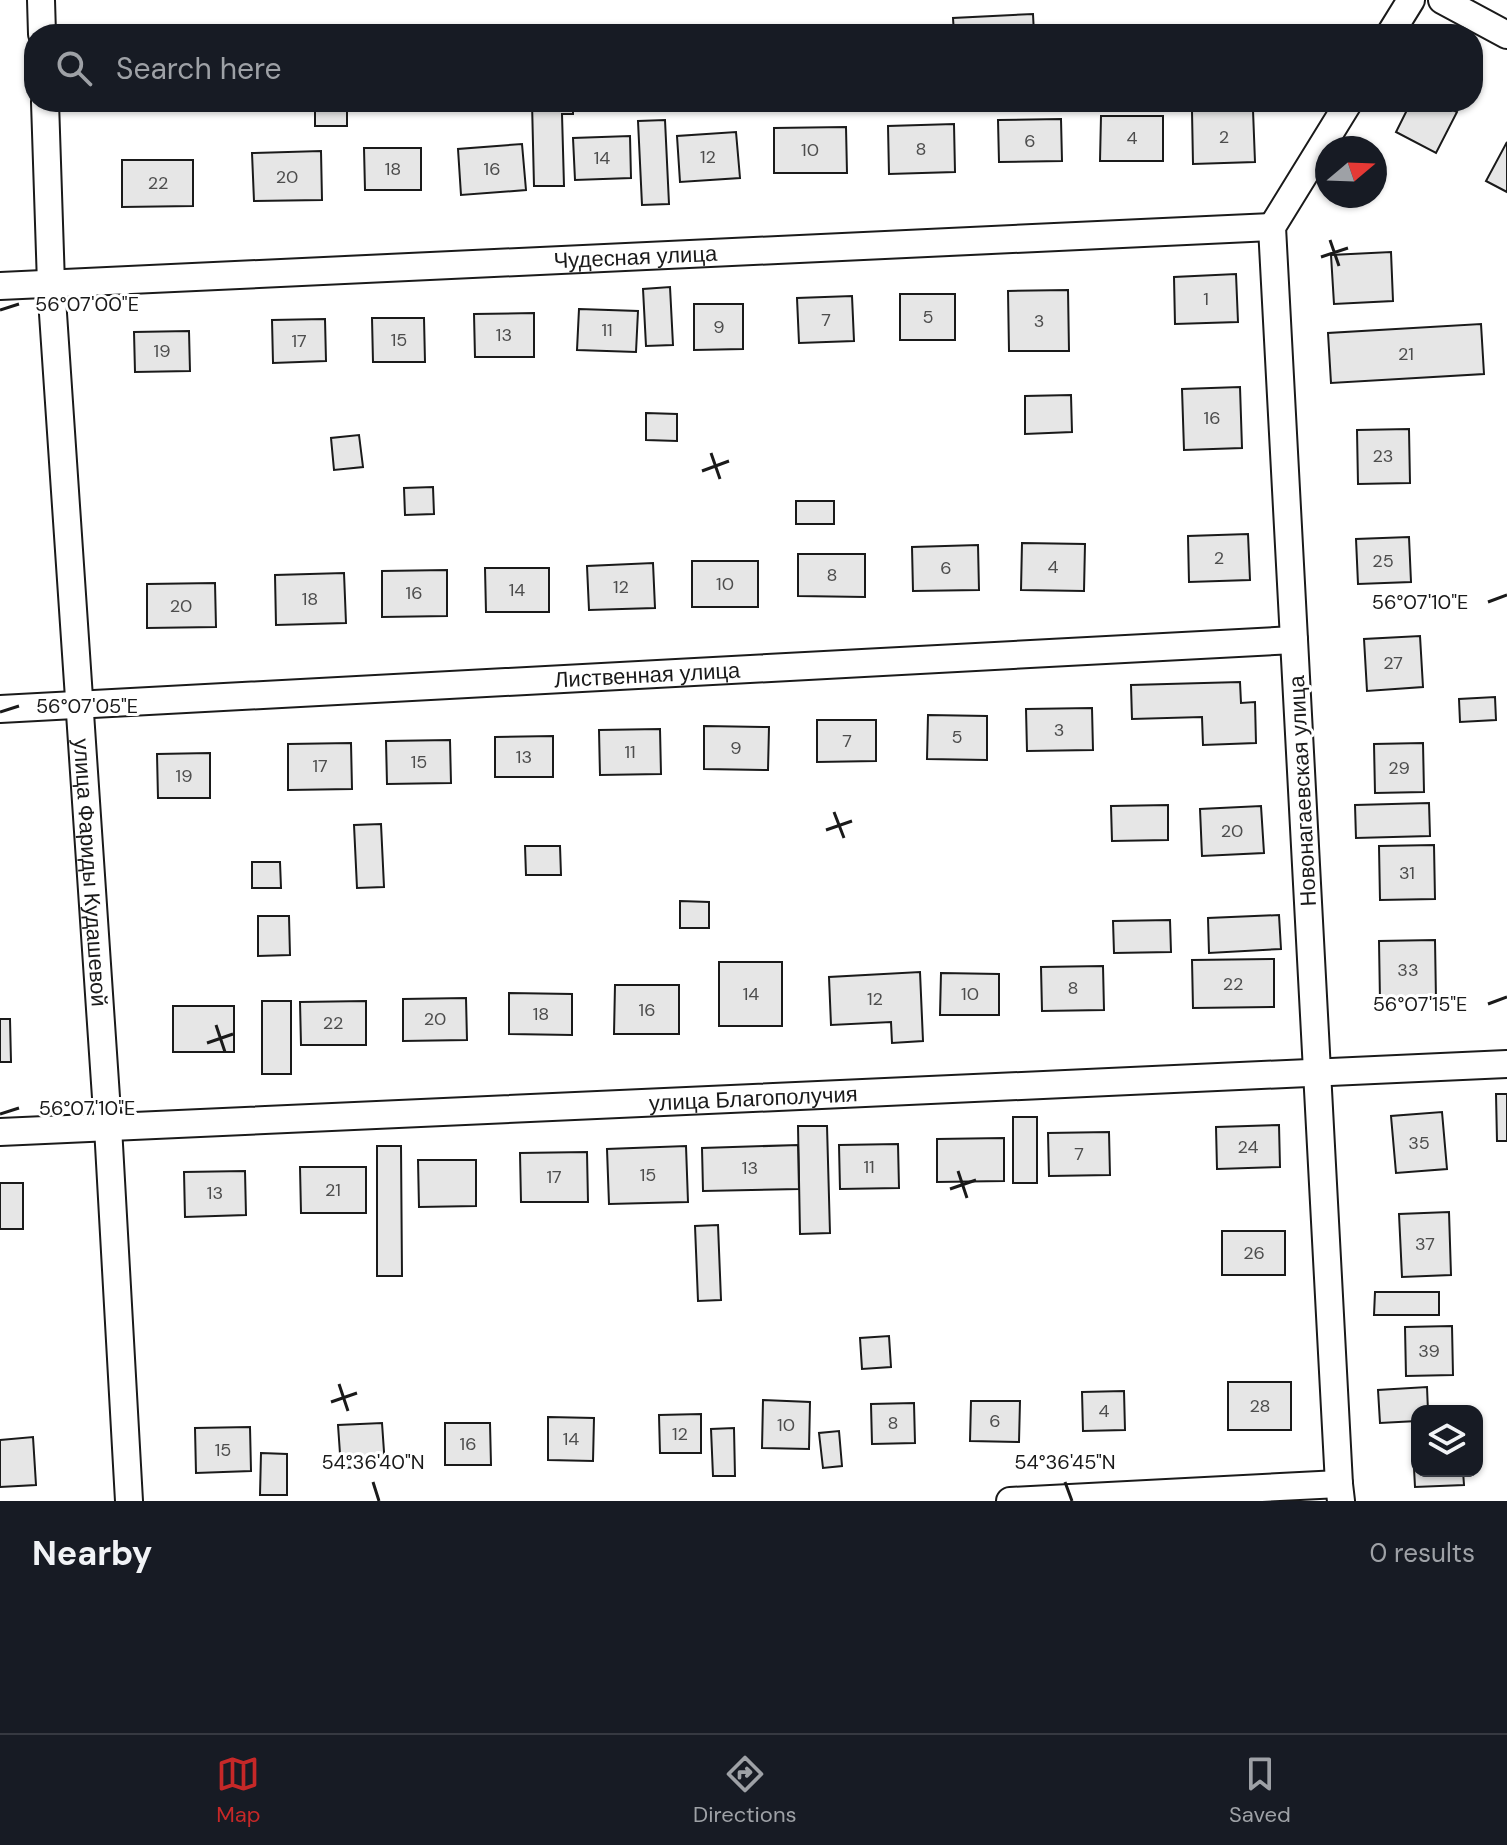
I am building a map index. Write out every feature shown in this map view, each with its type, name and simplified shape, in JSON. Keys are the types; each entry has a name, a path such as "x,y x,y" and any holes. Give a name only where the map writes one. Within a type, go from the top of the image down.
{"street":[{"path":"41,0 42,24"},
{"path":"1396,24 1411,0"},
{"path":"1442,0 1507,35"},
{"name":"улица Фариды Кудашевой","path":"45,112 51,284 108,1127 129,1501"},
{"path":"1272,227 1343,112"},
{"name":"Чудесная улица","path":"0,286 1272,227"},
{"name":"Новонагаевская улица","path":"1272,227 1340,1492"},
{"name":"Лиственная улица","path":"0,709 1294,640"},
{"name":"улица Благополучия","path":"0,1132 1507,1064"},
{"path":"1010,1501 1340,1492"}],"building":[{"path":"1033,14 1034,24 953,24 953,18"},
{"path":"315,112 347,112 347,126 315,126"},
{"path":"532,112 573,112 562,114 564,186 534,186"},
{"path":"1192,112 1253,112 1255,162 1193,164"},
{"path":"1406,112 1457,112 1436,153 1396,132"},
{"path":"1101,116 1163,116 1163,161 1100,161"},
{"path":"1061,119 1062,161 999,162 998,120"},
{"path":"665,120 669,204 642,205 638,121"},
{"path":"954,124 955,172 889,174 888,126"},
{"path":"846,127 847,173 774,173 774,128"},
{"path":"736,132 740,178 680,182 677,136"},
{"path":"630,136 631,178 575,180 573,138"},
{"path":"1507,142 1507,192 1486,181"},
{"path":"522,144 526,190 461,195 458,149"},
{"path":"364,148 421,148 421,190 365,190"},
{"path":"321,151 322,200 254,201 252,153"},
{"path":"122,160 193,160 193,206 122,207"},
{"path":"1391,252 1393,301 1334,304 1331,255"},
{"path":"1236,274 1238,322 1175,324 1174,277"},
{"path":"670,287 673,345 646,346 643,289"},
{"path":"1068,290 1069,351 1009,351 1008,291"},
{"path":"900,294 955,294 955,340 900,340"},
{"path":"852,296 854,341 799,343 797,298"},
{"path":"694,304 743,304 743,349 694,350"},
{"path":"579,309 638,311 636,352 577,350"},
{"path":"534,313 534,357 475,357 474,314"},
{"path":"372,318 424,318 425,362 373,362"},
{"path":"325,319 326,361 273,363 272,320"},
{"path":"1481,324 1484,374 1331,383 1328,333"},
{"path":"189,331 190,371 135,372 134,332"},
{"path":"1240,387 1242,448 1184,450 1182,389"},
{"path":"1071,395 1072,432 1025,434 1025,396"},
{"path":"646,413 677,414 677,441 646,440"},
{"path":"1409,429 1410,483 1358,484 1357,430"},
{"path":"359,435 363,467 334,470 331,438"},
{"path":"433,487 434,514 405,515 404,488"},
{"path":"796,501 834,501 834,524 796,524"},
{"path":"1248,534 1250,580 1189,582 1188,536"},
{"path":"1409,537 1411,582 1358,584 1356,539"},
{"path":"1022,543 1085,544 1084,591 1021,590"},
{"path":"978,545 979,590 913,591 912,547"},
{"path":"798,554 865,554 865,597 798,596"},
{"path":"692,561 758,561 758,607 692,607"},
{"path":"653,563 655,608 589,610 587,566"},
{"path":"485,568 549,568 549,612 486,612"},
{"path":"447,570 447,616 382,617 382,571"},
{"path":"344,573 346,623 276,625 275,575"},
{"path":"215,583 216,627 147,628 147,584"},
{"path":"1420,636 1423,687 1367,691 1364,639"},
{"path":"1240,682 1241,703 1255,702 1256,743 1203,745 1202,717 1132,719 1131,685"},
{"path":"1495,697 1496,720 1460,722 1459,699"},
{"path":"1092,708 1093,750 1027,751 1026,709"},
{"path":"928,715 987,716 987,760 927,759"},
{"path":"817,720 876,720 876,761 817,762"},
{"path":"704,726 769,727 768,770 704,769"},
{"path":"660,729 661,774 600,775 599,730"},
{"path":"553,736 553,777 495,777 495,737"},
{"path":"450,740 451,783 387,784 386,741"},
{"path":"351,743 352,789 288,790 288,744"},
{"path":"1423,743 1424,792 1375,793 1374,744"},
{"path":"210,753 210,798 158,798 157,754"},
{"path":"1429,803 1430,836 1356,838 1355,805"},
{"path":"1168,805 1168,840 1112,841 1111,806"},
{"path":"1261,806 1264,853 1202,856 1200,809"},
{"path":"381,824 384,887 357,888 354,825"},
{"path":"1434,845 1435,899 1380,900 1379,846"},
{"path":"525,846 560,846 561,875 526,875"},
{"path":"252,862 280,862 281,888 252,888"},
{"path":"680,901 709,902 709,928 680,928"},
{"path":"1279,915 1281,949 1209,953 1208,918"},
{"path":"258,916 289,916 290,955 258,956"},
{"path":"1170,920 1171,952 1114,953 1113,921"},
{"path":"1435,940 1436,1000 1380,1001 1379,941"},
{"path":"1274,959 1274,1007 1193,1008 1192,960"},
{"path":"719,962 782,962 782,1026 719,1026"},
{"path":"1103,966 1104,1010 1042,1011 1041,967"},
{"path":"920,972 923,1041 892,1043 891,1022 831,1025 829,977"},
{"path":"941,973 999,974 999,1015 940,1015"},
{"path":"615,985 679,985 679,1034 614,1034"},
{"path":"509,993 572,994 572,1035 509,1034"},
{"path":"466,998 467,1040 403,1041 403,999"},
{"path":"262,1001 291,1001 291,1074 262,1074"},
{"path":"366,1001 366,1045 301,1045 300,1002"},
{"path":"173,1006 234,1006 234,1052 173,1052"},
{"path":"0,1019 10,1019 11,1062 0,1062"},
{"path":"1496,1094 1507,1094 1507,1141 1497,1141"},
{"path":"1442,1112 1447,1169 1396,1173 1391,1116"},
{"path":"1013,1117 1037,1117 1037,1183 1013,1183"},
{"path":"1279,1125 1280,1167 1217,1169 1216,1127"},
{"path":"798,1126 827,1126 830,1233 800,1234"},
{"path":"1109,1132 1110,1175 1049,1176 1048,1133"},
{"path":"1004,1138 1004,1181 937,1182 937,1139"},
{"path":"898,1144 899,1188 840,1189 839,1145"},
{"path":"798,1145 799,1189 703,1191 702,1148"},
{"path":"377,1146 401,1146 402,1276 377,1276"},
{"path":"686,1146 688,1202 609,1204 607,1149"},
{"path":"587,1152 588,1202 521,1202 520,1153"},
{"path":"418,1160 476,1160 476,1206 419,1207"},
{"path":"300,1167 366,1167 366,1213 301,1213"},
{"path":"245,1171 246,1215 185,1217 184,1172"},
{"path":"0,1183 23,1183 23,1229 0,1229"},
{"path":"1449,1212 1451,1275 1402,1277 1399,1214"},
{"path":"718,1225 721,1300 698,1301 695,1226"},
{"path":"1222,1231 1285,1231 1285,1275 1222,1275"},
{"path":"1375,1292 1439,1292 1439,1315 1374,1315"},
{"path":"1452,1326 1453,1375 1406,1376 1405,1327"},
{"path":"889,1336 891,1367 862,1369 860,1338"},
{"path":"1228,1382 1291,1382 1291,1430 1228,1430"},
{"path":"1427,1387 1428,1405 1411,1405 1411,1421 1380,1423 1378,1390"},
{"path":"1124,1391 1125,1430 1083,1431 1082,1392"},
{"path":"763,1400 810,1402 809,1449 762,1448"},
{"path":"971,1401 1020,1401 1019,1442 970,1441"},
{"path":"914,1403 915,1443 872,1444 871,1404"},
{"path":"701,1414 701,1453 660,1453 659,1415"},
{"path":"548,1417 594,1418 593,1461 548,1460"},
{"path":"382,1423 385,1466 341,1468 338,1425"},
{"path":"445,1423 490,1423 491,1465 445,1465"},
{"path":"250,1427 251,1471 196,1473 195,1428"},
{"path":"734,1428 735,1476 713,1476 711,1429"},
{"path":"839,1431 842,1466 823,1468 819,1433"},
{"path":"33,1437 36,1485 0,1487 0,1440"},
{"path":"261,1453 287,1454 287,1495 260,1495"},
{"path":"1414,1477 1463,1477 1464,1485 1415,1487"}]}
